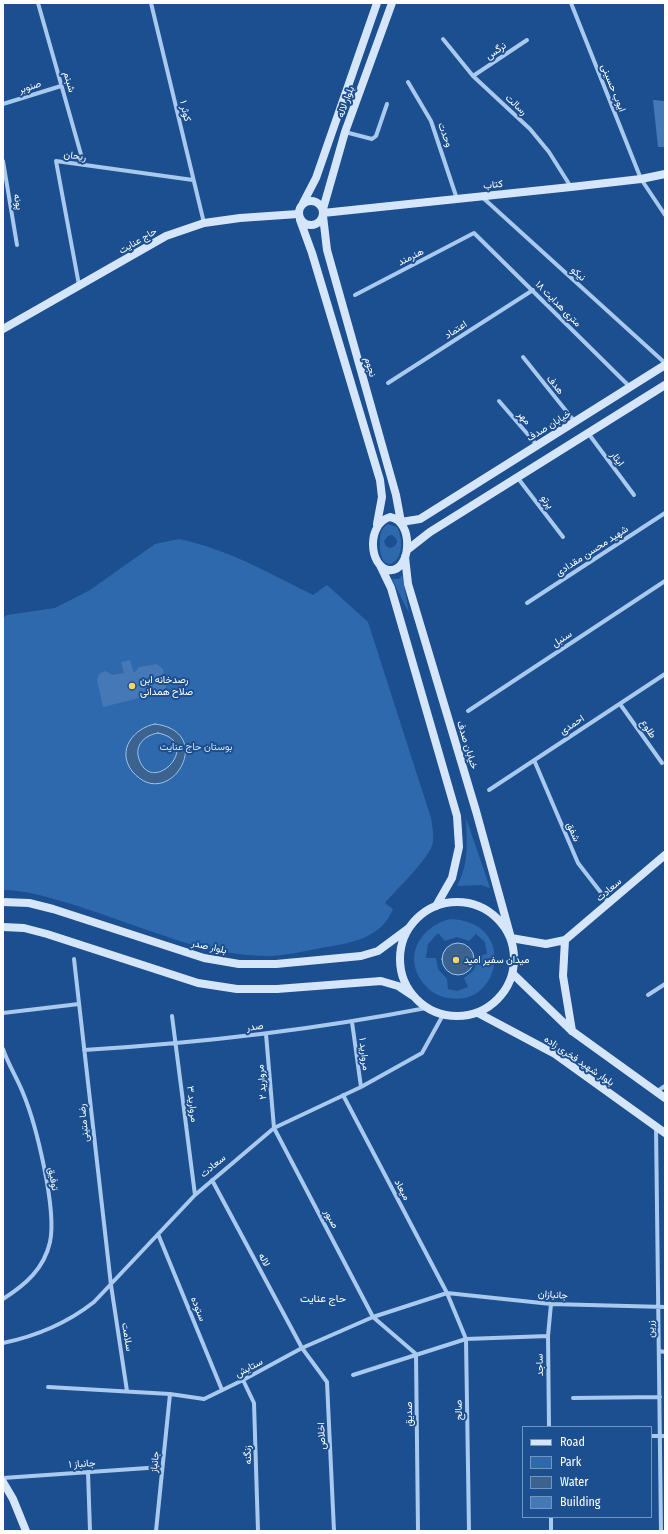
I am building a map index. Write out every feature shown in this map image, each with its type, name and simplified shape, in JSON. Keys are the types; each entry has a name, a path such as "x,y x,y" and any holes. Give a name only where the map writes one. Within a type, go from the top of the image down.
{"main road":[{"name":"بلوار لاله","path":"303,204 316,178 377,3"},
{"name":"بلوار لاله","path":"323,213 346,132 392,3"},
{"name":"کتاب","path":"323,213 571,187 641,179 665,174"},
{"path":"299,217 306,225 315,225 319,223 323,213 314,201 306,201 303,204 299,217 312,253 380,480 382,497 373,538 374,550 391,588 457,816 459,847 452,878 436,906"},
{"name":"نجوم","path":"323,213 327,250 396,496 401,522"},
{"name":"حاج عنایت","path":"3,329 166,236 204,223 240,218 299,217"},
{"name":"خیابان صدف","path":"401,522 420,519 665,364"},
{"path":"380,564 387,569 394,569 401,564 406,553 430,532 662,386 665,395"},
{"path":"377,524 380,521 390,517 401,522 405,532 406,553"},
{"name":"خیابان صدف","path":"406,553 408,584 476,811 511,938"},
{"name":"سعادت","path":"566,940 665,855"},
{"name":"بلوار صدر","path":"3,902 29,903 53,909 204,958 239,964 276,964 361,956 378,951 395,940 409,928"},
{"path":"3,927 24,928 198,982 237,989 277,989 381,981 398,986 413,996 426,1008 443,1015 461,1017 478,1013 494,1004 506,990 513,974 515,956 511,938 502,922 488,911 466,903 454,902 436,906 421,915 409,928 402,945 400,963 404,980 413,996"},
{"path":"511,938 546,944 566,940 563,976 572,1031"},
{"name":"بلوار شهید فخری زاده","path":"513,974 572,1031 665,1098"},
{"name":"بلوار شهید فخری زاده","path":"478,1013 555,1054 665,1133"},
{"path":"3,1482 26,1531"}],"street":[{"name":"شبنم","path":"38,3 84,165"},
{"name":"کوثر ۱","path":"151,3 204,223"},
{"name":"ایوب حسینی","path":"571,3 641,179 665,215"},
{"name":"رسالت","path":"443,39 473,76 530,129 549,152 571,187"},
{"name":"نرگس","path":"473,76 527,40"},
{"name":"وحدت","path":"408,82 431,120 457,199"},
{"name":"صنوبر","path":"3,104 62,86"},
{"path":"346,132 372,139 376,136 387,104"},
{"name":"پونه","path":"3,161 17,245"},
{"name":"ریحان","path":"80,286 56,161 193,180"},
{"name":"نیکو","path":"481,196 665,364"},
{"name":"۱۸ متری هدایت","path":"474,233 630,387"},
{"name":"هنرمند","path":"355,295 474,233"},
{"name":"اعتماد","path":"388,383 533,290"},
{"name":"هدف","path":"523,357 575,422"},
{"name":"مهر","path":"499,401 537,445"},
{"name":"ایثار","path":"588,433 634,495"},
{"name":"پرتو","path":"517,477 563,537"},
{"name":"شهید محسن مقدادی","path":"527,603 665,513"},
{"name":"سنبل","path":"468,711 665,581"},
{"name":"احمدی","path":"489,790 665,674"},
{"name":"طلوع","path":"620,704 662,763"},
{"name":"شفق","path":"534,760 578,863 609,903"},
{"name":"رضا متینی","path":"74,960 110,1285"},
{"path":"648,995 665,984"},
{"path":"3,1013 79,1004"},
{"name":"صدر","path":"84,1050 176,1044 266,1034 352,1022 426,1008"},
{"name":"سعادت","path":"3,1343 54,1328 82,1312 110,1285 195,1194 274,1128 361,1087 422,1053 443,1015"},
{"name":"مروارید ۳","path":"172,1016 195,1194"},
{"name":"مروارید ۱","path":"352,1022 361,1087"},
{"name":"مروارید ۲","path":"266,1034 274,1128"},
{"name":"توفیق","path":"3,1049 23,1092 34,1126 47,1190 51,1227 50,1241 38,1270 28,1282 3,1299"},
{"path":"656,1092 665,1086"},
{"name":"میعاد","path":"343,1095 447,1292"},
{"name":"زرین","path":"656,1126 660,1397 663,1436 663,1501 661,1531"},
{"name":"صبور","path":"274,1128 373,1317"},
{"name":"لاله","path":"212,1180 302,1348"},
{"name":"ستوده","path":"158,1234 222,1390"},
{"name":"سلامت","path":"110,1285 127,1391"},
{"name":"جانبازان","path":"447,1292 551,1304 665,1308"},
{"name":"ستایش","path":"48,1387 170,1394 204,1399 302,1348 373,1317 447,1292"},
{"name":"صالح","path":"447,1292 466,1339 469,1531"},
{"name":"ساجد","path":"549,1426 548,1336 551,1304"},
{"path":"373,1317 416,1354"},
{"path":"353,1375 466,1339 548,1336"},
{"name":"اخلاص","path":"302,1348 327,1382 334,1531"},
{"path":"659,1351 665,1352"},
{"name":"صدیق","path":"416,1354 418,1531"},
{"name":"زنگنه","path":"243,1380 254,1403 258,1531"},
{"name":"جانباز","path":"156,1531 170,1394"},
{"path":"573,1398 660,1397"},
{"path":"652,1436 663,1436"},
{"name":"جانباز ۱","path":"3,1478 162,1467"},
{"path":"88,1472 90,1531"},
{"path":"551,1518 551,1531"}],"green space":[{"path":"388,524 397,527 401,539 401,549 398,557 394,562 389,564 384,561 381,553 380,540 382,530","holes":["392,535 396,538 397,542 395,546 390,548 386,546 384,541 388,536"]},
{"name":"بوستان حاج عنایت","path":"179,539 197,543 231,555 313,595 327,585 368,622 431,818 433,842 431,848 420,864 385,903 393,909 388,919 382,926 366,937 356,941 286,955 260,956 235,954 186,943 52,898 11,890 3,890 3,618 7,615 55,608 90,590 155,544"},
{"path":"402,575 409,613 392,579 399,579"},
{"path":"466,818 490,888 481,885 457,886 464,870 467,845"},
{"path":"450,919 472,923 486,934 493,948 494,963 490,978 481,990 467,998 449,998 439,996 426,986 419,976 415,965 414,955 417,945 430,929 439,923","holes":["438,933 445,941 457,937 469,941 476,934 485,942 487,954 478,956 474,970 464,978 468,987 457,991 448,989 447,979 438,969 436,958 426,958 428,944"]}],"water":[{"path":"155,724 174,730 183,741 185,754 181,767 172,778 160,783 146,782 132,771 126,755 127,748 134,735 147,726","holes":["158,733 171,738 177,746 176,755 171,764 163,770 154,773 145,769 139,759 139,745 145,738 153,734"]},
{"path":"458,943 467,946 471,950 474,959 471,968 467,972 458,975 449,972 445,968 442,959 445,950 449,946"}],"building":[{"path":"653,100 665,101 665,147 658,147"},
{"name":"رصدخانه ابن صلاح همدانی","path":"130,660 134,673 139,667 157,664 163,669 167,691 103,707 97,680 99,674 105,671 113,675 124,673 121,662"}],"place":[{"name":"رصدخانه ابن صلاح همدانی","path":"132,686"},
{"name":"میدان سفیر امید","path":"456,960"}],"district":[{"name":"حاج عنایت","path":"323,1299"}]}
